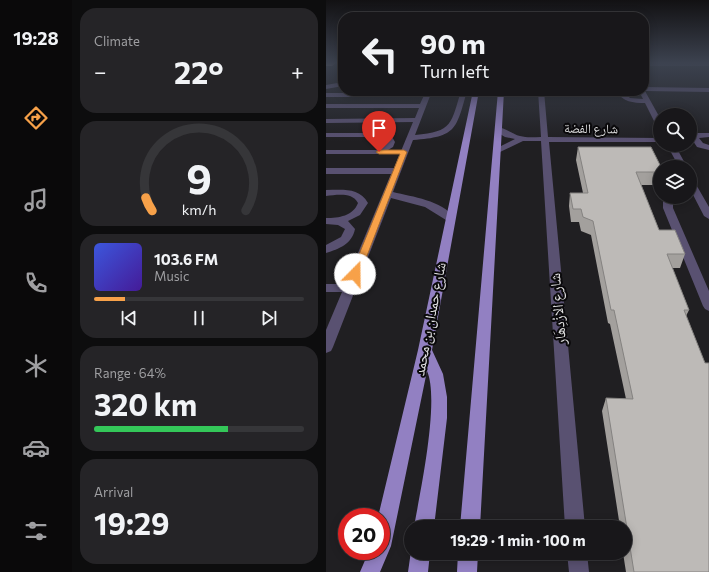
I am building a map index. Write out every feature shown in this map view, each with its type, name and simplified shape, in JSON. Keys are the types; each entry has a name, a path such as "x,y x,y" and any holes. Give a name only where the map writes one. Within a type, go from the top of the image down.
{"main road":[{"name":"شارع حمدان بن محمد","path":"390,508 425,350 475,96"},
{"path":"470,520 501,96"},
{"path":"425,350 436,374 439,397 439,418 425,520"},
{"path":"370,572 376,560"},
{"path":"376,572 378,560"},
{"path":"418,572 419,560"},
{"path":"467,572 468,560"}],"street":[{"path":"649,90 709,90"},
{"path":"326,95 338,95"},
{"path":"326,347 329,333 350,288 427,96"},
{"path":"410,138 434,135 446,130 455,122 463,96"},
{"name":"شارع الازْدِهَار","path":"541,96 574,520"},
{"path":"622,96 628,100 648,102"},
{"path":"646,96 653,112"},
{"path":"326,106 423,106"},
{"path":"326,121 417,120"},
{"name":"شارع الفضة","path":"498,129 508,135 522,139 653,140"},
{"path":"326,135 379,135 388,137 391,142 390,145 379,152"},
{"path":"697,136 709,135"},
{"name":"شارع الفضة","path":"496,150 522,139"},
{"path":"697,140 709,141"},
{"path":"697,143 709,148"},
{"path":"326,152 404,152"},
{"path":"326,171 397,171"},
{"path":"326,193 355,194 362,199 363,202 360,210 351,216 338,221"},
{"path":"387,194 429,205 450,218"},
{"path":"697,200 709,216"},
{"path":"668,204 668,208 709,306"},
{"path":"326,220 338,221 348,225 350,229 349,234 342,243 326,249"},
{"path":"326,288 350,288"},
{"path":"577,560 578,572"}],"building":[{"path":"578,147 651,147 658,160 653,160 653,172 636,172 659,230 675,230 685,254 667,254 689,310 684,310 705,363 709,363 709,572 634,572 632,560 632,520 626,520 606,398 633,399 614,310 611,310 593,221 583,217 581,209 573,209 570,193 588,193"}],"route":[{"path":"355,274 404,152 379,152"}]}
